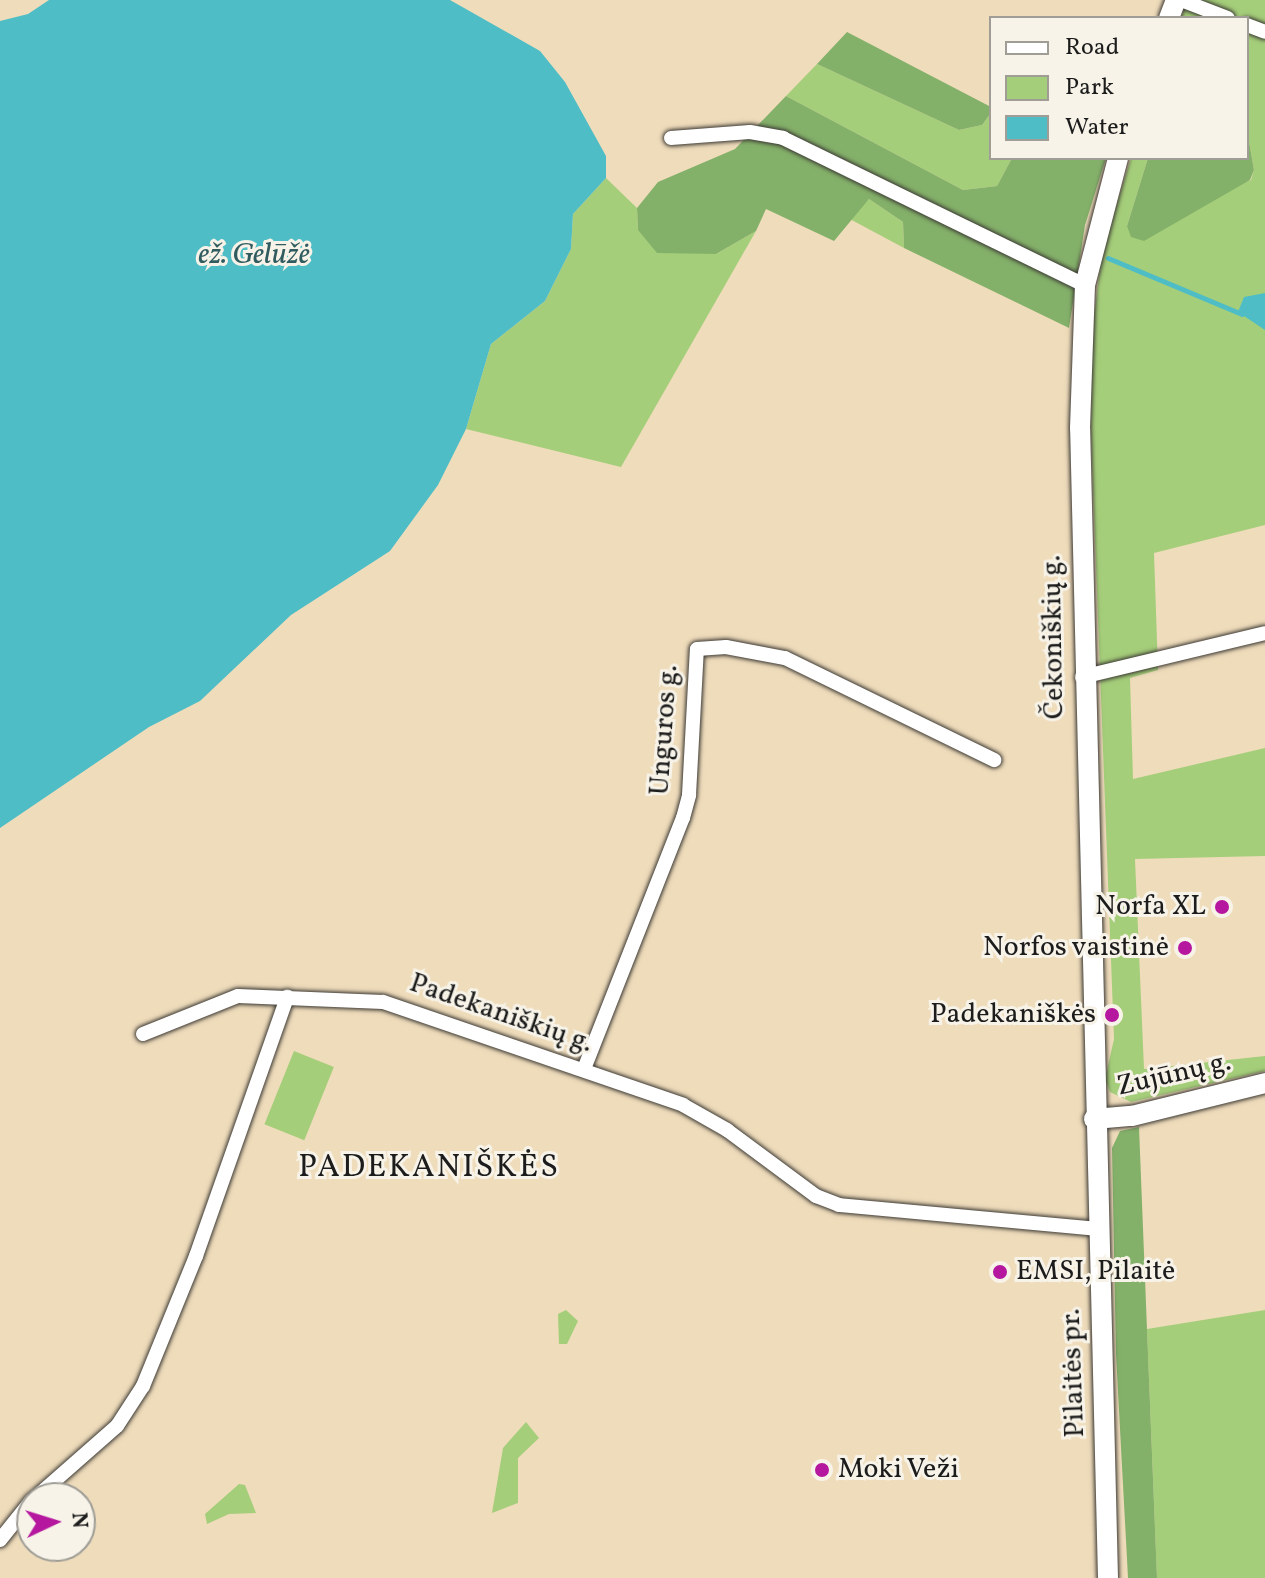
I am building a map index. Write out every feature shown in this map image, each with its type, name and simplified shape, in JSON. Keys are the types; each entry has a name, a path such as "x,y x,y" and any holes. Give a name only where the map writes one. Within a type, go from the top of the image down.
{"main road":[{"name":"Čekoniškių g.","path":"1094,1119 1082,677 1080,414 1085,285 1117,160"},
{"name":"Zujūnų g.","path":"1094,1119 1132,1116 1265,1083"},
{"name":"Pilaitės pr.","path":"1094,1119 1108,1578"}],"street":[{"path":"1178,0 1222,16"},
{"path":"671,138 750,132 783,138 1085,285"},
{"path":"1082,677 1265,633"},
{"name":"Unguros g.","path":"584,1069 683,818 689,795 697,649 726,647 785,658 994,760"},
{"name":"Padekaniškių g.","path":"143,1034 238,996 383,1002 584,1069 707,1117 816,1196 890,1214 1097,1229"},
{"path":"53,1482 117,1426 143,1386 196,1256 287,997"},
{"path":"0,1540 16,1520"}],"green space":[{"path":"1188,0 1265,0 1265,525 1154,553 1158,670 1130,678 1133,779 1265,748 1265,856 1135,859 1144,1069 1265,1056 1265,1071 1131,1102 1110,1092 1105,1079 1114,1039 1091,434 1092,332 1102,252 1130,160 1147,160 1127,226 1251,180 1254,170 1249,141 1249,16 1182,16"},
{"path":"847,32 989,106 989,116 982,125 959,130 817,64"},
{"path":"817,64 959,130 982,125 989,116 989,160 1011,160 997,186 963,190 786,96"},
{"path":"786,96 963,190 997,186 1011,160 1105,160 1085,225 1069,328 904,248 903,222 869,199 834,241 766,209 756,231 716,254 657,253 638,230 637,208 658,182 735,149"},
{"path":"1249,141 1254,170 1250,180 1144,241 1131,237 1127,226 1147,160 1249,160"},
{"path":"606,178 637,208 638,230 716,254 756,231 621,467 466,429 491,344 545,301 571,249 573,214"},
{"path":"869,199 903,222 904,248 848,218"},
{"path":"294,1051 334,1067 304,1140 264,1124"},
{"path":"1139,1127 1157,1578 1128,1578 1116,1354 1112,1148 1120,1131"},
{"path":"566,1310 578,1321 567,1344 559,1344 558,1314"},
{"path":"1265,1310 1265,1578 1157,1578 1147,1329"},
{"path":"526,1422 539,1438 518,1458 518,1503 492,1513 503,1448"},
{"path":"239,1484 245,1485 256,1513 229,1514 207,1524 205,1514"}],"water":[{"name":"ež. Gelūžė","path":"49,0 450,0 540,51 565,82 606,156 606,178 573,214 571,249 545,301 491,344 466,429 438,485 390,551 291,615 200,701 149,727 0,828 0,21 28,14"},
{"path":"1265,293 1265,330 1238,312 1244,297"}],"waterway":[{"path":"1108,258 1242,314"}],"place":[{"name":"Norfa XL","path":"1222,907"},
{"name":"Norfos vaistinė","path":"1185,948"},
{"name":"Padekaniškės","path":"1112,1015"},
{"name":"EMSI, Pilaitė","path":"1000,1272"},
{"name":"Moki Veži","path":"822,1470"}],"district":[{"name":"PADEKANIŠKĖS","path":"429,1168"}]}
